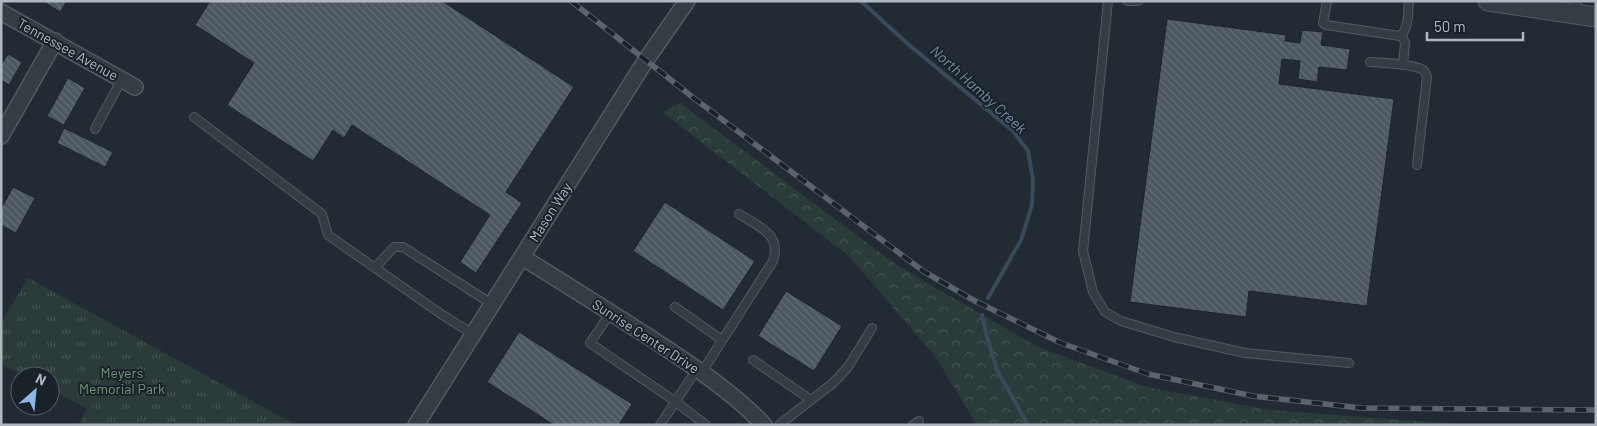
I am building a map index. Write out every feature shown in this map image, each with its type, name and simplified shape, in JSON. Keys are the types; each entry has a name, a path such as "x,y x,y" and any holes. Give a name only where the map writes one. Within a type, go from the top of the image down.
{"street":[{"name":"Mason Way","path":"416,425 646,60 687,1"},
{"path":"1488,1 1575,7 1596,16"},
{"name":"Tennessee Avenue","path":"1,12 128,83"},
{"path":"1,136 55,42"},
{"name":"Sunrise Center Drive","path":"522,257 699,371 734,396 764,425"}],"lane":[{"path":"1108,1 1083,251 1093,292 1105,312 1121,321 1174,337 1246,353 1349,363"},
{"path":"1127,1 1138,1"},
{"path":"1327,1 1323,23 1402,35"},
{"path":"1403,65 1405,43 1402,35 1406,26 1409,1"},
{"path":"1370,62 1403,65 1423,70 1427,77 1417,165"},
{"path":"95,129 128,83"},
{"path":"194,117 322,214 328,235 441,314 473,334"},
{"path":"660,425 722,340 773,261 776,251 774,240 769,234 739,214"},
{"path":"375,268 394,247 403,247 492,304"},
{"path":"675,307 722,340"},
{"path":"610,312 590,342 706,425"},
{"path":"779,425 833,383 848,367 872,328"},
{"path":"753,360 811,400"}],"green space":[{"path":"680,103 898,266 1038,347 1147,387 1270,410 1469,425 977,425 935,356 849,256 662,112"},
{"name":"Meyers Memorial Park","path":"28,278 296,425 79,425 87,409 60,394 60,366 10,366 10,369 1,364 1,323"}],"building":[{"path":"43,1 67,1 60,12"},
{"path":"210,1 442,1 574,87 506,192 522,203 476,273 460,262 490,215 352,125 344,138 333,130 313,161 227,105 254,63 195,25"},
{"path":"1167,19 1286,35 1285,41 1300,43 1302,30 1323,32 1321,45 1350,49 1347,70 1319,67 1317,82 1298,79 1300,61 1282,59 1279,84 1394,99 1367,306 1249,291 1246,317 1130,302"},
{"path":"8,54 22,62 9,85 1,80 1,65"},
{"path":"68,78 85,88 64,125 47,116"},
{"path":"64,128 113,152 105,167 57,143"},
{"path":"13,187 35,198 16,233 1,225 1,209"},
{"path":"665,202 755,261 723,310 633,251"},
{"path":"786,291 842,326 814,371 758,336"},
{"path":"519,332 632,404 619,425 554,425 487,382"}],"waterway":[{"name":"North Hamby Creek","path":"861,1 908,44 1013,131 1028,151 1033,180 1032,205 1021,240 988,298"},
{"name":"North Hamby Creek","path":"982,315 997,370 1028,425"}],"railway":[{"path":"571,1 695,99 923,271 975,301 1061,343 1148,374 1253,396 1361,408 1596,410"}]}
